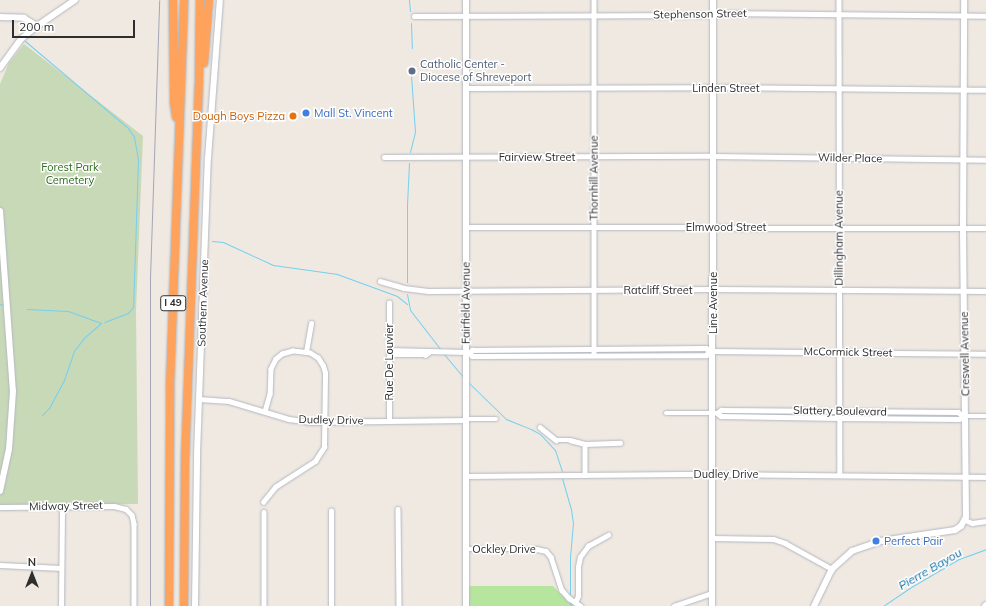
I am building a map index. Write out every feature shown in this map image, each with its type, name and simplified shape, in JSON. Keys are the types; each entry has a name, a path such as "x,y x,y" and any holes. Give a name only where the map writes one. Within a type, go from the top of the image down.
{"highway":[{"path":"173,0 174,102 179,135"},
{"name":"I 49","path":"169,606 170,394 184,0"},
{"name":"I 49","path":"184,606 185,470 195,148 199,82 200,0"},
{"path":"195,148 209,0"}],"street":[{"path":"0,68 18,43 37,26 76,0"},
{"name":"Southern Avenue","path":"195,606 199,398 209,132 220,0"},
{"name":"Fairfield Avenue","path":"466,0 466,291 468,352 466,374 466,606"},
{"name":"Thornhill Avenue","path":"594,0 594,355"},
{"name":"Line Avenue","path":"712,606 712,474 715,413 711,351 713,289 713,0"},
{"name":"Dillingham Avenue","path":"839,0 840,475"},
{"name":"Creswell Avenue","path":"964,0 965,159 963,227 965,354 964,416 966,476 965,520"},
{"name":"Stephenson Street","path":"414,16 594,16 713,14 986,16"},
{"path":"0,17 24,18 37,26"},
{"name":"Linden Street","path":"466,88 713,87 986,90"},
{"name":"Fairview Street","path":"384,157 713,156"},
{"name":"Wilder Place","path":"713,156 986,160"},
{"path":"0,211 12,364 13,400 9,444 0,491"},
{"name":"Elmwood Street","path":"466,227 713,226 986,228"},
{"name":"Ratcliff Street","path":"380,281 421,291 713,289 986,291"},
{"name":"Rue De Louvier","path":"389,303 389,421"},
{"path":"306,352 311,323"},
{"path":"654,348 654,355"},
{"name":"McCormick Street","path":"711,351 706,354 472,356 468,352 472,350 528,349 706,348 711,351 986,354"},
{"path":"528,349 528,355"},
{"path":"389,353 424,351 468,352"},
{"path":"264,502 275,487 318,457 324,447 324,368 318,358 306,352 287,352 279,356 273,363 270,372 269,397 265,411"},
{"name":"Dudley Drive","path":"199,398 229,401 294,420 325,422 496,420"},
{"name":"Slattery Boulevard","path":"666,413 715,413 721,410 958,412 964,416"},
{"name":"Slattery Boulevard","path":"715,413 721,416 840,418 959,419 964,416 986,416"},
{"path":"540,427 554,439 570,440 585,444 620,443"},
{"path":"585,444 585,475"},
{"name":"Dudley Drive","path":"466,476 712,474 986,477"},
{"path":"61,606 62,506"},
{"name":"Midway Street","path":"0,507 124,507 130,513 134,527 134,606"},
{"path":"398,509 399,606"},
{"path":"331,511 331,606"},
{"path":"264,512 264,606"},
{"path":"814,606 832,570 844,557 864,545 886,540 950,532 960,528 965,520 972,523 986,521"},
{"path":"575,603 578,596 578,567 580,556 588,546 608,535"},
{"path":"712,538 773,539 785,543 832,570"},
{"name":"Ockley Drive","path":"466,549 537,549 546,551 551,557 562,590 575,603 581,606"},
{"path":"0,565 62,568"},
{"path":"674,606 712,593"}],"green space":[{"name":"Forest Park Cemetery","path":"24,44 143,136 136,311 138,504 0,505 0,84 9,63"},
{"path":"469,586 553,586 568,602 577,606 469,606"}],"waterway":[{"path":"409,0 410,11"},
{"path":"411,23 412,48"},
{"path":"25,41 128,128 134,137 138,160 133,307 128,313 105,322"},
{"path":"410,152 415,132 411,75"},
{"path":"407,282 407,205 409,163"},
{"path":"212,241 223,242 273,265 337,274 397,296 407,304"},
{"path":"407,294 410,310 441,350"},
{"path":"27,309 68,311 101,323 84,338 74,351 64,380 49,408 42,415"},
{"path":"443,353 464,378"},
{"path":"469,383 506,419 540,434 555,450 562,471"},
{"path":"562,478 571,509 573,523 570,558 570,594"},
{"name":"Pierre Bayou","path":"883,606 911,587 959,559 986,549"}],"railway":[{"path":"150,606 150,278 159,0"}],"place":[{"name":"Catholic Center - Diocese of Shreveport","path":"412,71"},
{"name":"Mall St. Vincent","path":"306,113"},
{"name":"Dough Boys Pizza","path":"293,116"},
{"name":"Perfect Pair","path":"876,541"}]}
